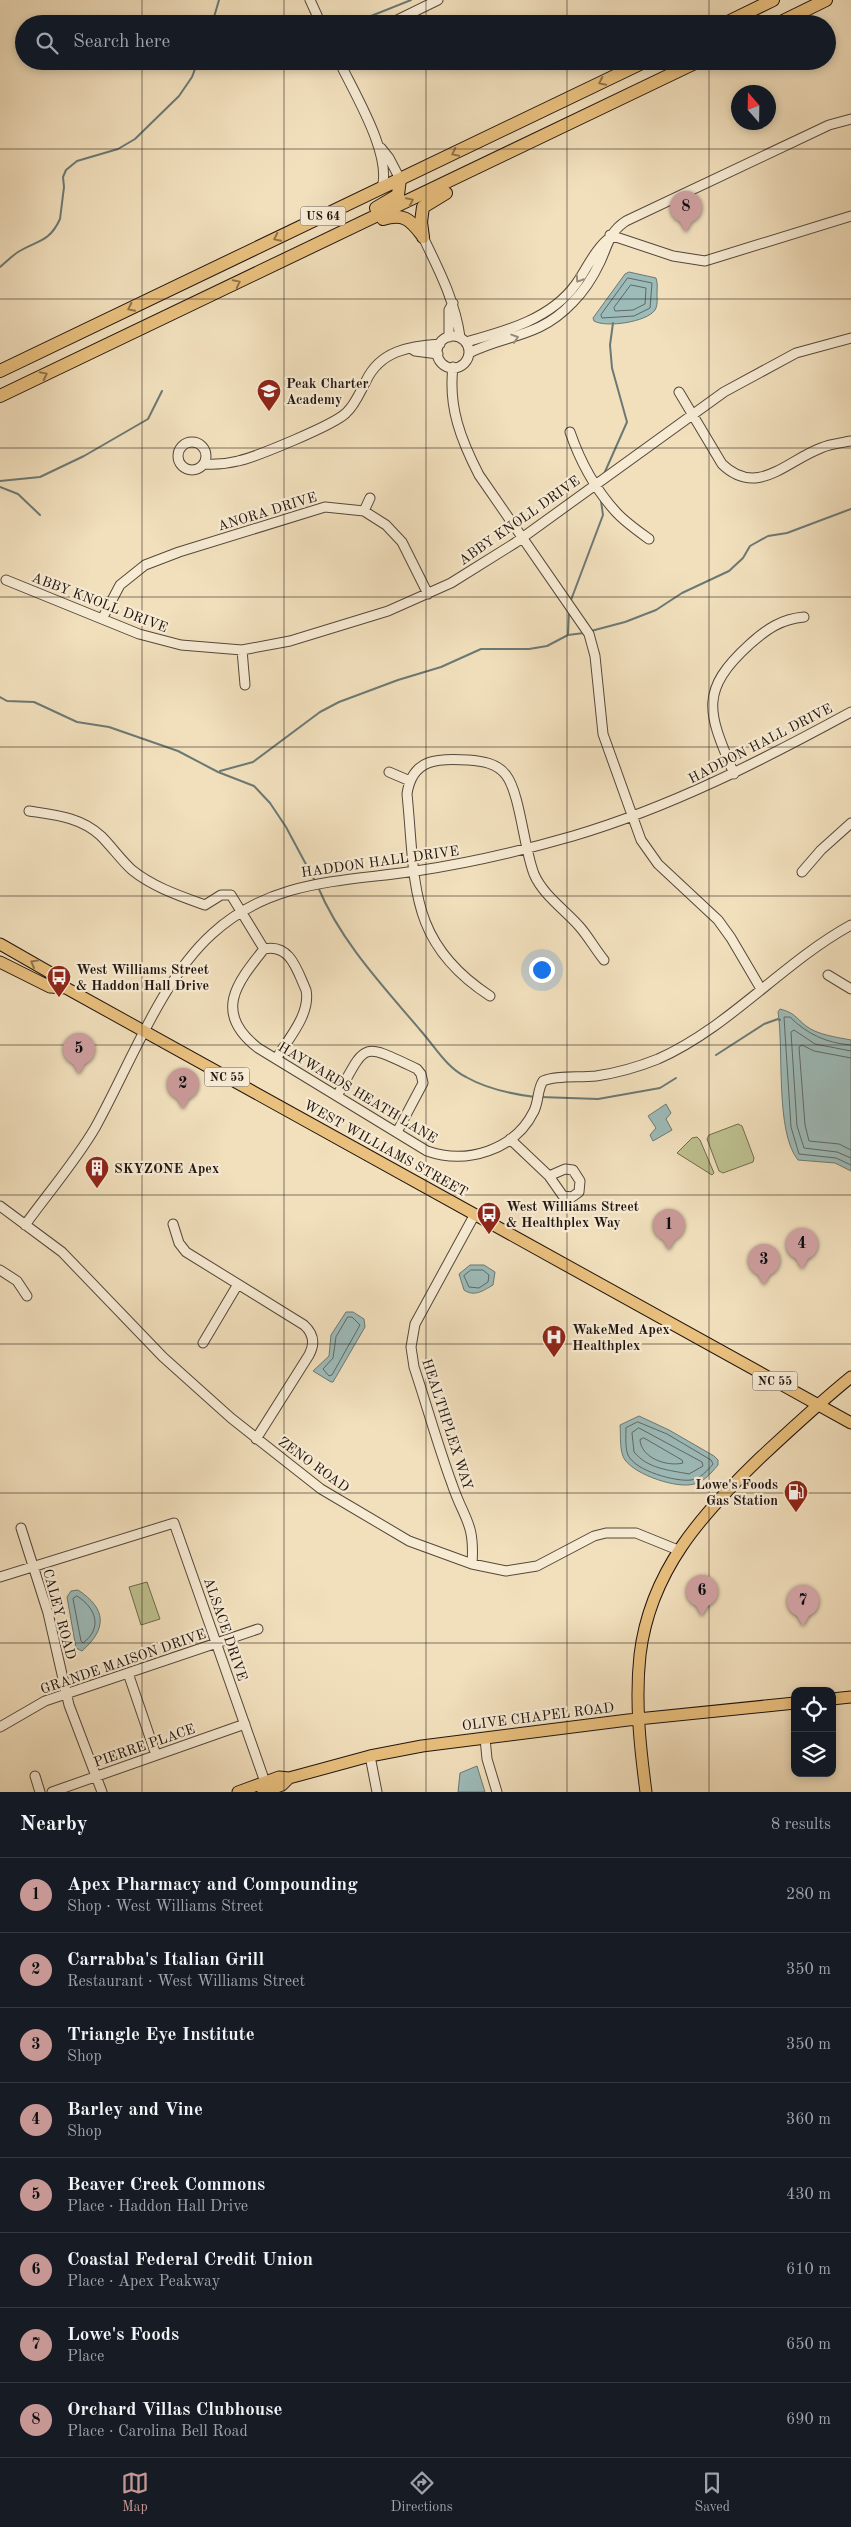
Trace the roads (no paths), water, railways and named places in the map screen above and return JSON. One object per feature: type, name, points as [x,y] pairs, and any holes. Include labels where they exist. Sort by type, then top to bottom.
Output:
[{"type":"highway","points":[[742,15],[773,0]]},
{"type":"highway","points":[[795,15],[826,0]]},
{"type":"highway","name":"US 64","points":[[0,371],[627,70]]},
{"type":"highway","name":"US 64","points":[[0,396],[680,70]]},
{"type":"highway","points":[[423,237],[421,214],[429,202],[587,122],[643,88]]},
{"type":"highway","points":[[271,266],[311,240],[392,200],[398,195],[400,179]]},
{"type":"highway","points":[[358,226],[392,216],[401,216],[409,219],[423,237]]},
{"type":"main road","name":"WEST WILLIAMS STREET","points":[[0,944],[56,976],[63,987]]},
{"type":"main road","name":"WEST WILLIAMS STREET","points":[[0,962],[50,987],[63,987],[851,1423]]},
{"type":"main road","points":[[646,1792],[638,1719],[640,1656],[644,1633],[654,1600],[678,1550],[706,1512],[818,1405],[851,1377]]},
{"type":"main road","points":[[836,1699],[851,1698]]},
{"type":"main road","name":"OLIVE CHAPEL ROAD","points":[[238,1792],[264,1787],[279,1777],[289,1778],[370,1756],[485,1738],[638,1719],[791,1703]]},
{"type":"street","points":[[310,0],[317,15]]},
{"type":"street","points":[[407,15],[438,0]]},
{"type":"street","points":[[343,70],[379,146],[384,167],[382,188]]},
{"type":"street","points":[[205,460],[234,462],[338,419],[352,406],[372,369],[380,360],[396,351],[440,344],[449,337],[463,339],[524,324],[540,316],[564,297],[575,285],[598,247],[631,219],[829,125],[851,119]]},
{"type":"street","points":[[379,146],[389,158],[400,179]]},
{"type":"street","points":[[609,238],[673,256],[705,261],[851,216]]},
{"type":"street","points":[[423,237],[457,313],[463,339],[469,354]]},
{"type":"street","points":[[440,344],[438,354],[443,364],[453,368],[465,362],[469,354],[541,327],[571,304],[592,278],[609,238]]},
{"type":"street","points":[[564,297],[571,304]]},
{"type":"street","points":[[449,337],[449,310],[452,303]]},
{"type":"street","name":"ABBY KNOLL DRIVE","points":[[6,580],[139,634],[180,645],[219,650],[242,650],[271,646],[308,636],[388,611],[428,594],[478,568],[724,392],[772,364],[796,353],[851,338]]},
{"type":"street","points":[[409,348],[415,352],[438,354]]},
{"type":"street","points":[[453,368],[451,399],[466,449],[478,475],[590,634],[595,656],[603,734],[641,840],[652,857],[718,920],[731,938],[761,989]]},
{"type":"street","points":[[679,392],[722,464],[731,473],[743,479],[755,480],[768,476],[822,447],[851,441]]},
{"type":"street","points":[[570,432],[583,465],[594,484],[617,513],[649,539]]},
{"type":"street","points":[[364,511],[370,498]]},
{"type":"street","name":"ANORA DRIVE","points":[[102,619],[120,585],[136,571],[155,560],[313,510],[335,507],[364,511],[386,524],[402,542],[428,594]]},
{"type":"street","points":[[734,774],[712,716],[712,700],[717,684],[732,660],[772,626],[787,618],[804,617]]},
{"type":"street","points":[[242,650],[245,685]]},
{"type":"street","name":"HADDON HALL DRIVE","points":[[25,1225],[93,1130],[171,985],[197,950],[220,927],[242,913],[268,897],[304,885],[414,871],[527,849],[632,817],[734,774],[851,712]]},
{"type":"street","points":[[490,996],[457,971],[436,946],[422,917],[414,871],[407,794],[410,780],[424,764],[441,759],[483,761],[497,767],[506,774],[512,787],[535,875],[543,890],[584,932],[604,960]]},
{"type":"street","points":[[389,772],[410,780]]},
{"type":"street","points":[[29,811],[80,822],[100,836],[132,870],[172,893],[205,905],[221,895],[232,895],[264,949],[279,948],[287,953],[308,996],[303,1014],[276,1059]]},
{"type":"street","points":[[802,872],[821,850],[851,823]]},
{"type":"street","name":"HAYWARDS HEATH LANE","points":[[264,949],[240,980],[234,993],[232,1008],[236,1022],[243,1035],[276,1059],[427,1151],[452,1157],[484,1153],[510,1139],[533,1112],[543,1081],[611,1073],[657,1059],[701,1035],[812,950],[851,925]]},
{"type":"street","points":[[828,976],[851,989]]},
{"type":"street","points":[[337,1096],[358,1058],[365,1052],[377,1050],[417,1069],[421,1074],[423,1083],[397,1132]]},
{"type":"street","points":[[510,1139],[549,1176]]},
{"type":"street","name":"ZENO ROAD","points":[[0,1206],[62,1252],[163,1357],[256,1439],[327,1493],[392,1532],[423,1547],[472,1564],[506,1571],[527,1569],[548,1561],[594,1536],[618,1532],[645,1535],[678,1550]]},
{"type":"street","name":"HEALTHPLEX WAY","points":[[472,1564],[474,1546],[471,1527],[452,1485],[414,1367],[411,1347],[412,1334],[419,1314],[475,1214]]},
{"type":"street","points":[[173,1224],[179,1243],[186,1252],[304,1325],[310,1331],[314,1342],[310,1356],[256,1439]]},
{"type":"street","points":[[0,1270],[17,1281],[27,1296]]},
{"type":"street","points":[[203,1343],[238,1284]]},
{"type":"street","name":"ALSACE DRIVE","points":[[33,1567],[174,1522],[217,1643],[264,1787]]},
{"type":"street","name":"CALEY ROAD","points":[[21,1528],[52,1629],[66,1694],[102,1792]]},
{"type":"street","points":[[0,1577],[33,1567]]},
{"type":"street","name":"GRANDE MAISON DRIVE","points":[[0,1727],[34,1707],[66,1694],[258,1629]]},
{"type":"street","points":[[128,1673],[156,1755]]},
{"type":"street","name":"PIERRE PLACE","points":[[52,1792],[244,1724]]},
{"type":"street","points":[[485,1738],[487,1759],[497,1792]]},
{"type":"street","points":[[370,1756],[377,1792]]},
{"type":"street","points":[[35,1776],[40,1792]]},
{"type":"water","points":[[629,272],[656,278],[657,306],[655,310],[644,318],[626,323],[607,324],[594,321],[593,318],[625,274]]},
{"type":"water","points":[[780,1009],[792,1014],[816,1032],[851,1040],[851,1171],[835,1163],[798,1160],[791,1147],[783,1111],[778,1012]]},
{"type":"water","points":[[666,1104],[671,1113],[666,1119],[672,1130],[653,1141],[650,1135],[656,1128],[648,1116]]},
{"type":"water","points":[[470,1265],[484,1265],[495,1272],[493,1285],[475,1293],[464,1290],[459,1274]]},
{"type":"water","points":[[346,1312],[353,1312],[364,1319],[365,1327],[333,1382],[331,1382],[313,1371],[329,1356],[331,1335]]},
{"type":"water","points":[[639,1416],[669,1430],[714,1456],[718,1460],[718,1465],[701,1481],[687,1485],[657,1480],[638,1471],[630,1466],[623,1457],[620,1425]]},
{"type":"water","points":[[78,1590],[94,1604],[99,1612],[100,1619],[96,1635],[82,1651],[76,1648],[67,1597],[71,1591]]},
{"type":"water","points":[[477,1766],[485,1792],[458,1792],[460,1773]]},
{"type":"waterway","points":[[215,15],[219,0]]},
{"type":"waterway","points":[[374,15],[411,0]]},
{"type":"waterway","points":[[0,267],[18,252],[47,237],[56,227],[60,219],[64,187],[63,177],[66,170],[77,161],[118,149],[135,139],[179,96],[195,70]]},
{"type":"waterway","points":[[604,474],[627,422],[612,368],[610,345],[613,323]]},
{"type":"waterway","points":[[0,481],[40,477],[84,456],[148,419],[162,391]]},
{"type":"waterway","points":[[0,487],[18,494],[40,515]]},
{"type":"waterway","points":[[571,600],[603,515],[601,501]]},
{"type":"waterway","points":[[591,631],[625,622],[656,610],[682,593],[729,571],[743,558],[750,546],[768,536],[787,533],[851,509]]},
{"type":"waterway","points":[[568,635],[569,612]]},
{"type":"waterway","points":[[220,771],[253,762],[320,712],[339,702],[398,680],[441,667],[481,649],[529,649],[547,646],[568,635],[584,633]]},
{"type":"waterway","points":[[0,697],[7,701],[34,702],[77,722],[109,727],[178,751],[218,772],[254,786],[270,803],[286,827],[316,883]]},
{"type":"waterway","points":[[318,887],[338,926],[364,963],[447,1063],[459,1073],[482,1085],[508,1093],[535,1097]]},
{"type":"waterway","points":[[716,1055],[764,1024],[780,1020]]},
{"type":"waterway","points":[[540,1097],[598,1099],[660,1088],[676,1078]]},
{"type":"place","name":"Orchard Villas Clubhouse","points":[[686,232]]},
{"type":"place","name":"Peak Charter Academy","points":[[269,412]]},
{"type":"place","name":"West Williams Street & Haddon Hall Drive","points":[[59,998]]},
{"type":"place","name":"Beaver Creek Commons","points":[[79,1074]]},
{"type":"place","name":"Carrabba's Italian Grill","points":[[183,1109]]},
{"type":"place","name":"SKYZONE Apex","points":[[97,1189]]},
{"type":"place","name":"West Williams Street & Healthplex Way","points":[[489,1235]]},
{"type":"place","name":"Apex Pharmacy and Compounding","points":[[669,1250]]},
{"type":"place","name":"Barley and Vine","points":[[802,1269]]},
{"type":"place","name":"Triangle Eye Institute","points":[[764,1285]]},
{"type":"place","name":"WakeMed Apex Healthplex","points":[[554,1358]]},
{"type":"place","name":"Lowe's Foods Gas Station","points":[[796,1513]]},
{"type":"place","name":"Coastal Federal Credit Union","points":[[702,1616]]},
{"type":"place","name":"Lowe's Foods","points":[[803,1626]]}]
